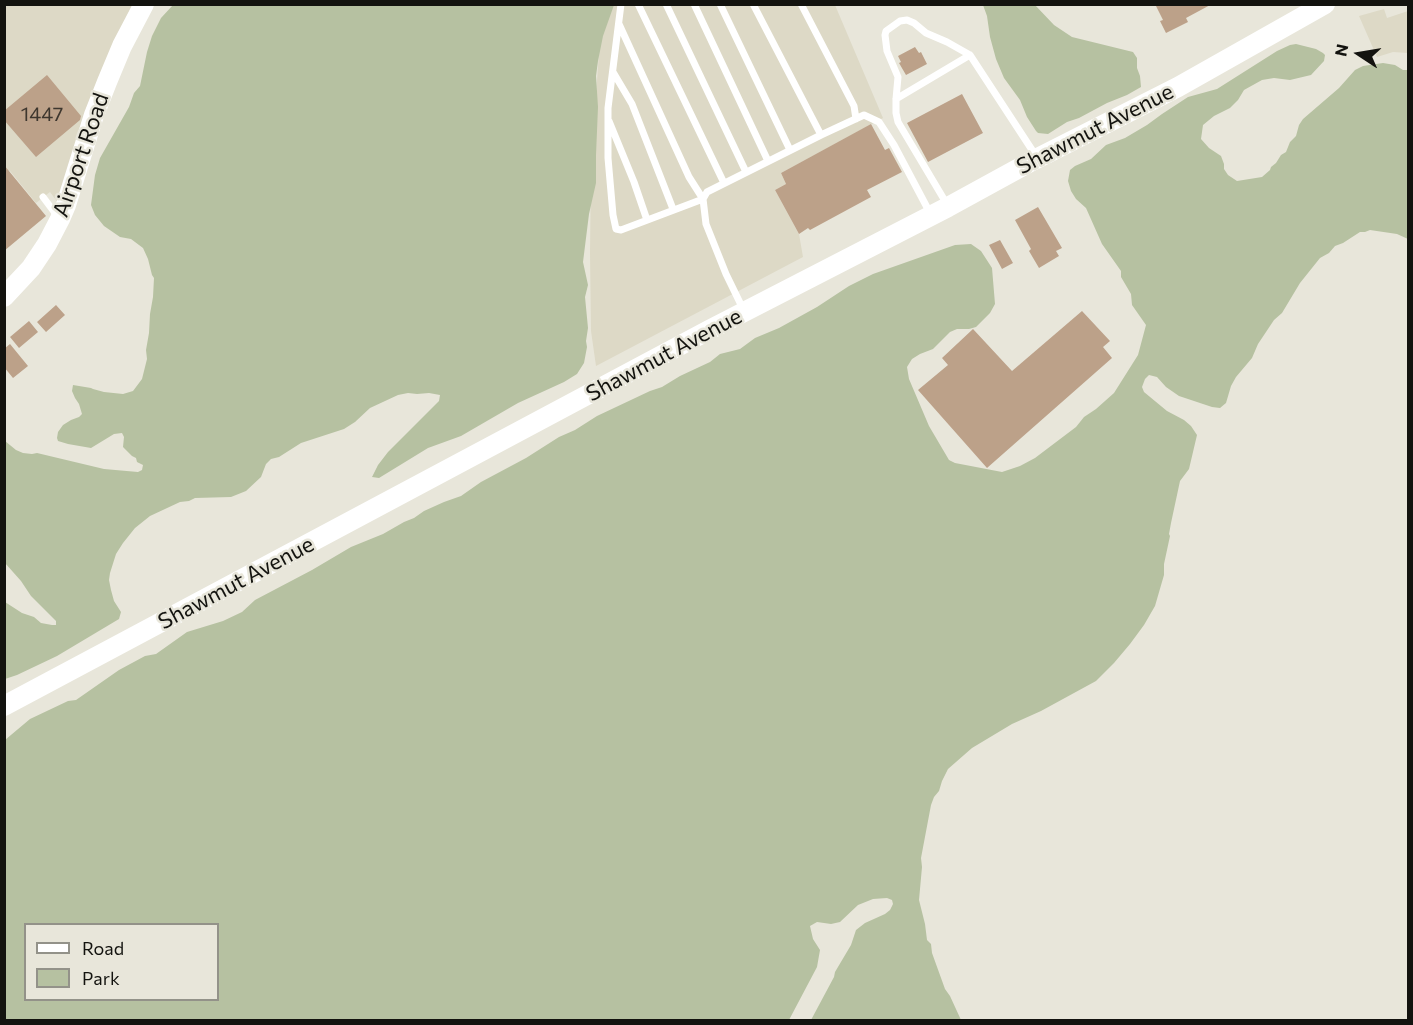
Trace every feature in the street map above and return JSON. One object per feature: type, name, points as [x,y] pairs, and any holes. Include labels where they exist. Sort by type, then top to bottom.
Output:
[{"type":"street","name":"Airport Road","points":[[4,297],[31,268],[60,219],[100,98],[122,46],[144,4]]},
{"type":"street","name":"Shawmut Avenue","points":[[4,706],[745,312],[1178,87],[1325,4]]},
{"type":"lane","points":[[621,4],[608,118],[608,158],[616,229],[621,230],[703,199],[707,192],[724,183],[864,115],[879,122],[940,211]]},
{"type":"lane","points":[[638,4],[724,183]]},
{"type":"lane","points":[[666,4],[746,172]]},
{"type":"lane","points":[[694,4],[768,161]]},
{"type":"lane","points":[[720,4],[790,150]]},
{"type":"lane","points":[[753,4],[820,135]]},
{"type":"lane","points":[[801,4],[854,106],[856,118]]},
{"type":"lane","points":[[940,211],[898,122],[896,113],[898,77],[887,51],[885,35],[886,31],[900,21],[914,22],[927,33],[970,54],[1038,158]]},
{"type":"lane","points":[[619,24],[689,177],[703,199],[706,224],[726,274],[745,312]]},
{"type":"lane","points":[[896,99],[970,54]]},
{"type":"lane","points":[[613,72],[632,105],[674,209]]},
{"type":"lane","points":[[608,118],[647,220]]},
{"type":"lane","points":[[43,197],[60,219]]},
{"type":"shaded area","points":[[5,5],[132,5],[84,114],[59,204],[50,192],[36,203],[10,171],[5,175]]},
{"type":"shaded area","points":[[607,5],[835,5],[883,118],[781,173],[786,184],[775,190],[799,234],[803,257],[596,366],[591,331],[591,168],[601,23]]},
{"type":"shaded area","points":[[1384,9],[1387,18],[1408,11],[1408,53],[1393,52],[1377,57],[1359,16]]},
{"type":"green space","points":[[173,5],[614,5],[603,36],[596,76],[598,107],[596,183],[589,214],[583,262],[588,285],[585,297],[588,328],[584,363],[577,374],[564,382],[518,403],[461,436],[428,448],[379,478],[372,477],[378,465],[439,401],[440,395],[408,393],[398,395],[370,408],[344,429],[301,443],[279,457],[271,459],[266,464],[261,477],[246,491],[231,497],[195,498],[180,502],[150,516],[135,528],[123,543],[116,554],[110,573],[109,580],[114,601],[121,612],[119,619],[57,656],[5,679],[5,602],[41,623],[56,625],[56,621],[31,596],[5,563],[5,441],[23,453],[37,453],[104,469],[138,472],[142,470],[143,465],[123,447],[122,433],[114,434],[91,448],[68,444],[58,441],[57,438],[63,425],[82,414],[72,391],[73,385],[123,394],[133,391],[142,379],[147,359],[154,278],[143,248],[131,239],[120,237],[104,226],[95,215],[91,205],[100,158],[129,107],[134,93],[140,86],[152,36],[161,18]]},
{"type":"green space","points":[[983,5],[1035,5],[1054,25],[1072,37],[1133,52],[1137,58],[1141,87],[1067,122],[1048,134],[1038,133],[1027,117],[1020,100],[1004,78],[996,59]]},
{"type":"green space","points":[[1296,44],[1316,49],[1325,55],[1324,61],[1311,75],[1290,80],[1274,78],[1262,80],[1244,90],[1230,108],[1203,125],[1201,139],[1221,156],[1224,169],[1237,181],[1262,177],[1286,152],[1303,119],[1339,88],[1355,70],[1363,66],[1383,63],[1408,70],[1408,239],[1397,234],[1370,230],[1360,232],[1335,246],[1320,258],[1300,283],[1282,313],[1274,320],[1258,344],[1252,358],[1236,377],[1226,403],[1220,408],[1179,396],[1157,377],[1149,375],[1145,379],[1142,387],[1144,392],[1167,411],[1184,420],[1197,435],[1189,469],[1180,481],[1169,534],[1164,575],[1155,606],[1130,644],[1096,681],[1012,724],[972,748],[948,769],[931,805],[921,858],[919,900],[927,940],[931,944],[945,989],[961,1020],[811,1020],[851,945],[856,930],[890,910],[892,900],[887,898],[873,899],[858,905],[840,922],[831,924],[817,922],[810,926],[813,939],[820,950],[817,967],[789,1020],[5,1020],[5,740],[30,719],[68,701],[76,700],[119,670],[145,656],[156,654],[187,632],[223,621],[242,612],[255,600],[351,547],[383,534],[424,511],[461,496],[481,482],[597,416],[662,387],[710,362],[720,354],[740,349],[755,338],[817,307],[849,286],[873,274],[955,245],[971,244],[981,251],[992,268],[995,304],[990,313],[976,327],[950,332],[933,349],[912,359],[907,367],[909,379],[929,426],[949,460],[1002,472],[1035,458],[1076,427],[1084,417],[1114,393],[1138,355],[1146,325],[1132,305],[1131,294],[1121,277],[1121,271],[1102,244],[1086,208],[1071,191],[1068,181],[1070,170],[1091,159],[1106,145],[1125,138],[1188,97],[1217,89],[1277,51]]},
{"type":"building","points":[[1155,4],[1212,4],[1186,18],[1188,22],[1166,33],[1160,21],[1163,20]]},
{"type":"building","points":[[915,47],[919,53],[921,52],[927,64],[906,75],[898,56]]},
{"type":"building","points":[[47,75],[81,116],[80,120],[36,157],[4,120],[4,111]]},
{"type":"building","points":[[962,94],[983,133],[928,162],[907,123]]},
{"type":"building","points":[[871,124],[885,150],[889,148],[902,172],[867,190],[871,197],[799,234],[775,190],[786,184],[781,173]]},
{"type":"building","points":[[4,165],[46,216],[4,251]]},
{"type":"building","points":[[1038,207],[1062,248],[1056,251],[1059,256],[1039,268],[1015,220]]},
{"type":"building","points":[[1000,240],[1013,263],[1002,269],[989,245]]},
{"type":"building","points":[[56,305],[65,315],[46,332],[37,322]]},
{"type":"building","points":[[1082,311],[1110,341],[1103,347],[1112,358],[987,468],[918,390],[948,365],[942,358],[973,329],[1012,371]]},
{"type":"building","points":[[29,321],[38,332],[19,348],[10,337]]},
{"type":"building","points":[[10,344],[28,366],[13,378],[4,367],[4,349]]}]
